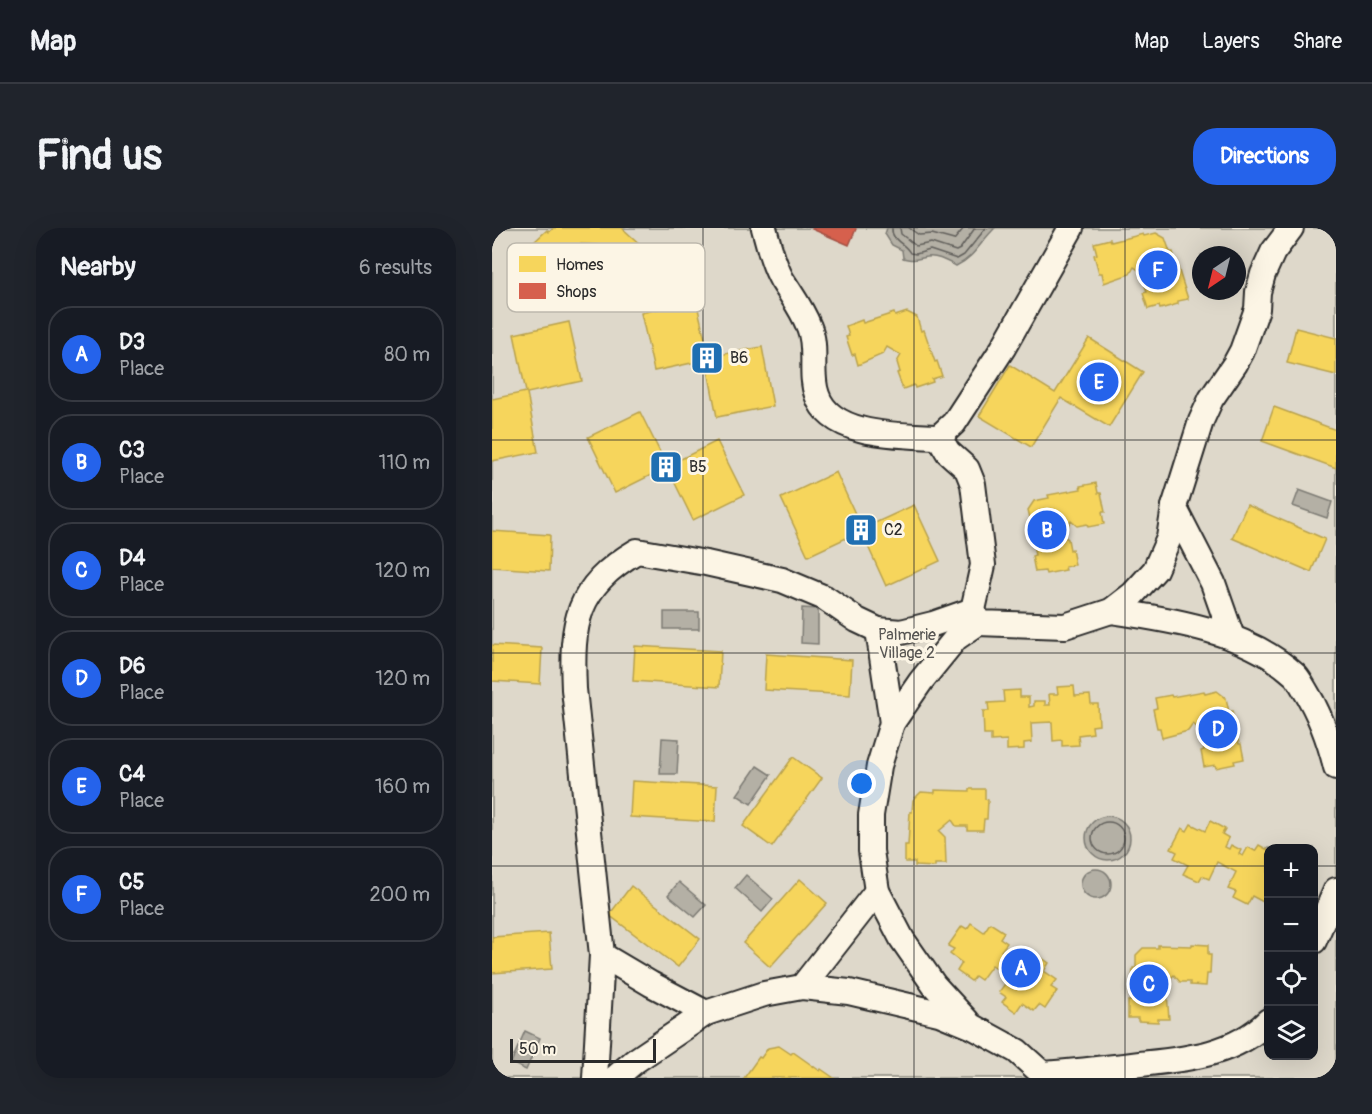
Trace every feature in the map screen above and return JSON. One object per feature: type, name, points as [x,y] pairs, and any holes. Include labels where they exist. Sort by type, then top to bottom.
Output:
[{"type":"street","points":[[764,228],[770,254],[781,278],[801,306],[811,331],[817,395],[825,411],[841,422],[866,430],[895,435],[939,437],[954,423],[1003,348],[1071,228]]},
{"type":"street","points":[[595,1078],[602,955],[572,661],[575,629],[581,607],[591,588],[616,564],[637,551],[667,555],[782,580],[825,598],[857,620],[878,630],[901,632],[976,617],[1065,626],[1111,611],[1133,594],[1155,570],[1169,538],[1174,507],[1201,421],[1211,399],[1242,351],[1257,309],[1258,292],[1263,274],[1273,252],[1291,228]]},
{"type":"street","points":[[939,437],[948,452],[967,469],[973,484],[983,565],[976,617],[921,681],[892,723],[879,766],[872,815],[871,851],[877,891],[902,939],[934,985],[973,1027]]},
{"type":"street","points":[[1174,507],[1213,583],[1232,637]]},
{"type":"street","points":[[1111,611],[1153,618],[1232,637],[1269,657],[1296,676],[1317,709],[1336,766]]},
{"type":"street","points":[[878,630],[892,723]]},
{"type":"street","points":[[1318,932],[1336,890]]},
{"type":"street","points":[[802,987],[877,891]]},
{"type":"street","points":[[602,955],[651,984],[706,1012]]},
{"type":"street","points":[[615,1078],[635,1061],[706,1012],[764,994],[802,987],[892,1000],[939,1013],[973,1027],[1017,1051],[1046,1076],[1181,1059],[1227,1048],[1256,1034],[1264,1026]]},
{"type":"street","points":[[1161,1078],[1181,1059]]},
{"type":"green space","name":"Palmerie Village 2","points":[[492,228],[1336,228],[1336,1078],[492,1078]]},
{"type":"water","points":[[887,228],[995,228],[973,254],[956,266],[935,257],[913,260],[903,258],[902,250],[892,245],[885,234]]},
{"type":"water","points":[[1299,490],[1332,502],[1327,518],[1293,506]]},
{"type":"water","points":[[802,608],[818,609],[818,644],[801,643]]},
{"type":"water","points":[[664,612],[699,612],[699,629],[664,629]]},
{"type":"water","points":[[662,738],[679,739],[677,774],[660,774]]},
{"type":"water","points":[[757,766],[771,775],[751,804],[737,795]]},
{"type":"water","points":[[1108,816],[1123,823],[1130,838],[1123,853],[1108,860],[1093,853],[1086,838],[1093,823]]},
{"type":"water","points":[[1096,869],[1107,873],[1111,884],[1107,895],[1096,899],[1085,895],[1081,884],[1085,873]]},
{"type":"water","points":[[746,875],[773,899],[762,912],[735,888]]},
{"type":"water","points":[[679,882],[706,905],[695,917],[668,895]]},
{"type":"water","points":[[525,1031],[540,1038],[526,1070],[511,1063]]},
{"type":"building: Homes","points":[[554,228],[622,228],[639,243],[534,242],[547,230],[549,232]]},
{"type":"building: Homes","points":[[1156,233],[1165,238],[1170,252],[1173,252],[1188,299],[1160,309],[1159,306],[1148,309],[1143,293],[1147,292],[1144,282],[1148,276],[1134,267],[1130,274],[1104,283],[1094,255],[1097,254],[1094,243]]},
{"type":"building: Homes","name":"B6","points":[[699,312],[709,357],[762,347],[773,406],[717,417],[706,360],[654,371],[641,313]]},
{"type":"building: Homes","points":[[907,312],[917,317],[942,376],[932,379],[933,382],[915,388],[914,385],[903,389],[897,373],[900,372],[897,362],[901,355],[887,347],[883,354],[858,365],[846,337],[849,336],[846,326],[862,320],[863,323],[894,313],[895,316]]},
{"type":"building: Homes","points":[[569,322],[582,381],[527,393],[538,452],[492,461],[492,399],[526,392],[514,334]]},
{"type":"building: Homes","points":[[1296,328],[1336,338],[1336,375],[1287,363]]},
{"type":"building: Homes","points":[[1089,338],[1143,372],[1109,427],[1061,398],[1031,447],[979,416],[1010,365],[1055,393]]},
{"type":"building: Homes","points":[[1274,407],[1336,430],[1336,468],[1262,441]]},
{"type":"building: Homes","name":"B5","points":[[640,412],[667,466],[717,441],[744,495],[693,520],[667,467],[615,493],[588,437]]},
{"type":"building: Homes","name":"C2","points":[[836,472],[862,529],[914,505],[940,561],[886,586],[861,531],[808,556],[781,498]]},
{"type":"building: Homes","points":[[1096,483],[1098,493],[1101,493],[1105,512],[1102,512],[1104,524],[1088,527],[1087,524],[1077,526],[1071,521],[1061,534],[1068,539],[1075,565],[1065,567],[1066,570],[1046,574],[1045,571],[1035,572],[1032,556],[1035,555],[1028,523],[1031,522],[1028,510],[1034,501],[1049,498],[1048,495],[1081,489],[1080,486]]},
{"type":"building: Homes","points":[[1247,505],[1325,539],[1311,572],[1232,538]]},
{"type":"building: Homes","points":[[492,531],[550,535],[549,571],[492,567]]},
{"type":"building: Homes","points":[[492,645],[542,648],[540,684],[492,681]]},
{"type":"building: Homes","points":[[635,646],[721,651],[719,687],[633,681]]},
{"type":"building: Homes","points":[[766,654],[852,660],[850,695],[764,690]]},
{"type":"building: Homes","points":[[1074,686],[1075,696],[1090,695],[1091,704],[1098,704],[1099,725],[1092,726],[1093,733],[1078,735],[1079,745],[1062,746],[1062,740],[1053,741],[1052,722],[1031,723],[1032,742],[1024,743],[1024,749],[1007,750],[1007,740],[991,741],[991,735],[984,735],[983,711],[989,711],[988,703],[1004,702],[1003,691],[1020,690],[1020,697],[1029,697],[1029,707],[1034,706],[1034,701],[1045,701],[1045,705],[1050,705],[1049,694],[1058,694],[1057,687]]},
{"type":"building: Homes","points":[[1204,691],[1205,694],[1217,691],[1226,698],[1229,712],[1232,711],[1244,759],[1234,761],[1235,764],[1216,768],[1215,765],[1204,767],[1201,751],[1204,750],[1202,740],[1206,734],[1193,724],[1188,731],[1162,738],[1160,728],[1157,728],[1153,709],[1157,708],[1155,698]]},
{"type":"building: Homes","points":[[793,757],[822,778],[772,847],[743,826]]},
{"type":"building: Homes","points":[[632,781],[717,786],[715,822],[630,817]]},
{"type":"building: Homes","points":[[969,789],[985,789],[985,799],[988,800],[987,819],[984,819],[983,830],[967,830],[967,826],[956,826],[952,820],[939,831],[945,837],[946,864],[935,864],[935,867],[915,866],[915,862],[905,862],[905,845],[908,845],[913,800],[921,792],[969,791]]},
{"type":"building: Homes","points":[[1210,821],[1225,829],[1222,834],[1229,838],[1225,847],[1229,849],[1231,845],[1241,850],[1239,854],[1243,856],[1248,847],[1255,851],[1259,845],[1264,848],[1264,902],[1252,896],[1247,905],[1233,898],[1236,892],[1228,889],[1236,872],[1217,862],[1209,879],[1202,876],[1199,881],[1183,874],[1188,865],[1174,858],[1177,852],[1171,849],[1182,828],[1187,831],[1191,824],[1205,831]]},
{"type":"building: Homes","points":[[800,879],[827,903],[770,967],[743,943]]},
{"type":"building: Homes","points":[[631,886],[700,939],[678,967],[609,915]]},
{"type":"building: Homes","points":[[971,923],[984,932],[990,923],[1004,932],[1000,938],[1007,943],[1001,951],[1006,954],[1008,950],[1017,956],[1015,960],[1019,962],[1025,954],[1032,959],[1035,953],[1049,963],[1044,971],[1057,980],[1051,987],[1057,991],[1045,1009],[1039,1005],[1034,1011],[1022,1003],[1016,1012],[1002,1002],[1006,997],[999,992],[1010,977],[992,965],[981,980],[975,976],[971,981],[957,971],[962,963],[950,954],[954,949],[948,946],[962,926],[967,929]]},
{"type":"building: Homes","points":[[549,933],[552,969],[492,973],[492,937]]},
{"type":"building: Homes","points":[[1192,944],[1208,945],[1208,955],[1211,955],[1210,974],[1207,974],[1206,986],[1180,982],[1174,975],[1162,986],[1167,993],[1169,1019],[1158,1019],[1158,1022],[1128,1018],[1128,1001],[1131,1001],[1136,955],[1143,948],[1158,948],[1158,945],[1192,946]]},
{"type":"building: Homes","points":[[779,1046],[791,1054],[793,1052],[834,1078],[744,1078],[768,1048]]},
{"type":"building: Shops","points":[[813,228],[855,228],[856,229],[849,245]]},
{"type":"place","name":"C5","points":[[1158,270]]},
{"type":"place","name":"B6","points":[[707,358]]},
{"type":"place","name":"C4","points":[[1099,382]]},
{"type":"place","name":"B5","points":[[666,467]]},
{"type":"place","name":"C2","points":[[861,530]]},
{"type":"place","name":"C3","points":[[1047,530]]},
{"type":"place","name":"D6","points":[[1218,729]]},
{"type":"place","name":"D3","points":[[1021,968]]},
{"type":"place","name":"D4","points":[[1149,984]]}]
